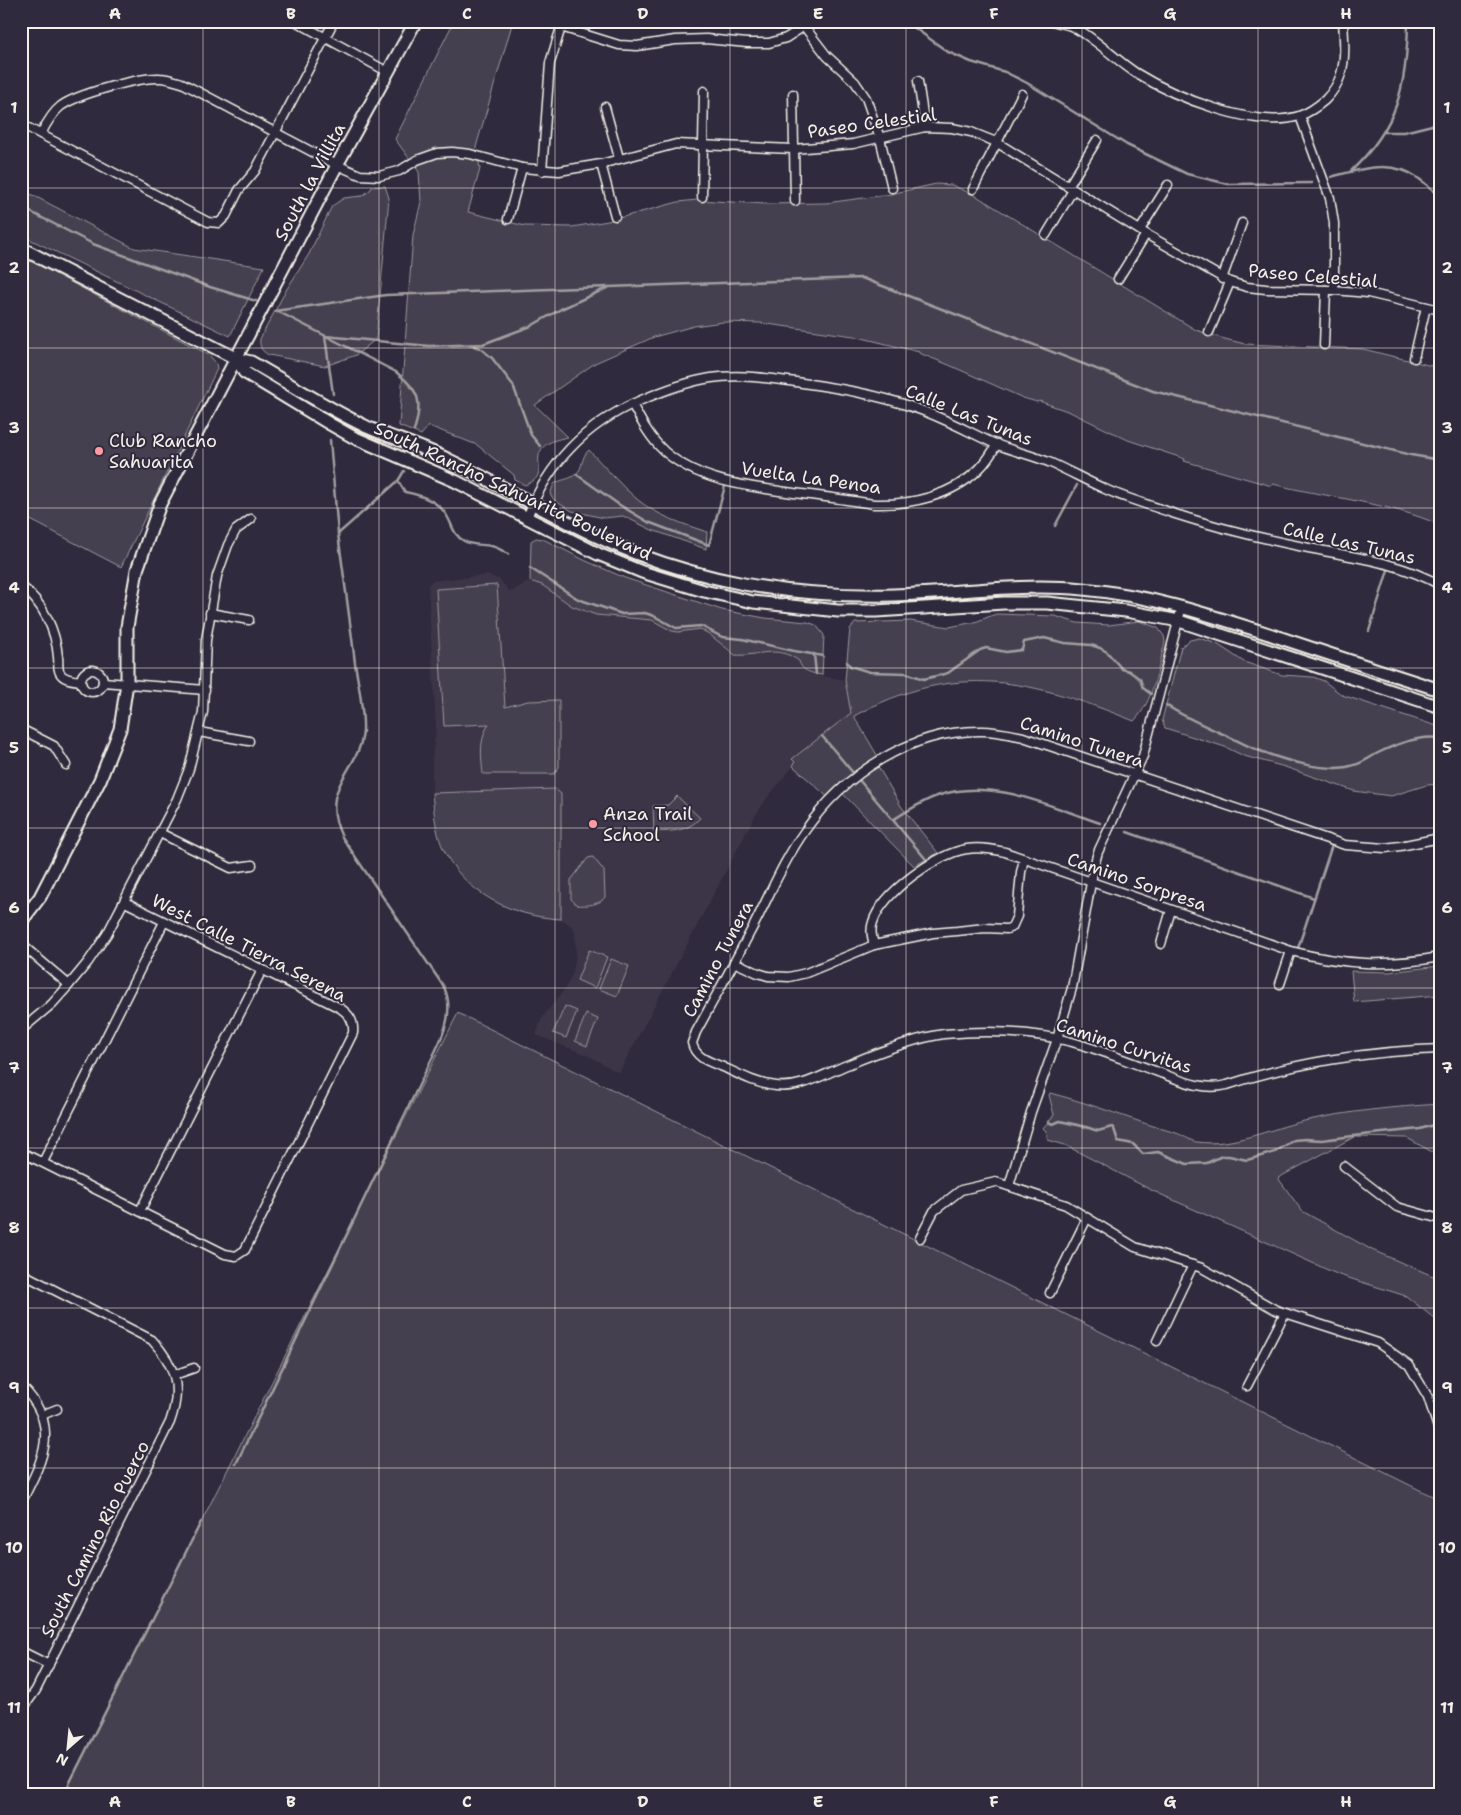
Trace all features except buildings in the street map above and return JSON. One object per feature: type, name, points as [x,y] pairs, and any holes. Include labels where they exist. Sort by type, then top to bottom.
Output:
[{"type":"street","points":[[295,21],[388,72]]},
{"type":"street","points":[[21,124],[208,222],[219,223],[226,216],[239,190],[254,171],[334,21]]},
{"type":"street","name":"South la Villita","points":[[21,922],[40,898],[100,780],[120,729],[127,683],[127,627],[137,570],[160,504],[337,166],[416,21]]},
{"type":"street","points":[[1053,21],[1070,26],[1084,34],[1136,73],[1173,93],[1215,109],[1254,118],[1281,119],[1300,116],[1320,104],[1332,93],[1341,75],[1345,53],[1342,21]]},
{"type":"street","points":[[542,171],[550,63],[562,24],[618,45],[637,46],[675,40],[769,43],[786,38],[802,24],[827,56],[854,82],[866,98],[880,138],[892,188]]},
{"type":"street","name":"Paseo Celestial","points":[[41,134],[50,118],[61,106],[81,96],[142,80],[161,78],[182,83],[337,166],[360,175],[379,176],[399,171],[417,160],[437,153],[470,154],[522,168],[542,171],[566,170],[601,164],[676,144],[794,149],[852,144],[925,128],[952,128],[971,132],[996,142],[1143,232],[1226,280],[1247,287],[1266,289],[1334,290],[1368,293],[1440,310]]},
{"type":"street","points":[[918,81],[925,128]]},
{"type":"street","points":[[702,197],[704,91]]},
{"type":"street","points":[[793,94],[795,201]]},
{"type":"street","points":[[972,189],[1022,94]]},
{"type":"street","points":[[605,106],[619,158]]},
{"type":"street","points":[[1300,116],[1330,198],[1334,223],[1334,290]]},
{"type":"street","points":[[1046,235],[1097,140]]},
{"type":"street","points":[[601,164],[615,216]]},
{"type":"street","points":[[508,219],[522,168]]},
{"type":"street","points":[[1118,279],[1168,185]]},
{"type":"street","points":[[1209,332],[1242,223]]},
{"type":"street","name":"South Rancho Sahuarita Boulevard","points":[[21,248],[237,359],[251,362],[369,428],[436,454],[588,532],[678,568],[741,583],[820,594],[859,596],[1047,587],[1128,595],[1182,606],[1440,690]]},
{"type":"street","points":[[1324,345],[1326,290]]},
{"type":"street","points":[[1414,358],[1426,307]]},
{"type":"street","name":"South Rancho Sahuarita Boulevard","points":[[237,359],[244,372],[353,437],[438,473],[598,554],[635,569],[704,591],[753,602],[838,612],[885,611],[1004,603],[1047,603],[1126,610],[1178,621],[1440,707]]},
{"type":"street","name":"Calle Las Tunas","points":[[527,518],[544,482],[560,459],[600,421],[632,404],[691,381],[730,376],[754,377],[845,389],[874,395],[916,408],[997,444],[1049,462],[1106,490],[1192,519],[1290,544],[1389,564],[1421,576],[1440,586]]},
{"type":"street","name":"Vuelta La Penoa","points":[[632,404],[643,425],[656,443],[676,460],[696,471],[751,487],[874,504],[920,500],[955,487],[979,470],[997,444]]},
{"type":"street","points":[[21,1030],[52,1004],[88,962],[107,934],[177,799],[189,769],[199,732],[205,690],[206,640],[217,576],[228,545],[236,530],[251,519]]},
{"type":"street","points":[[21,586],[31,593],[42,608],[53,635],[58,658],[58,671],[62,676],[71,680],[81,681]]},
{"type":"street","points":[[1009,1186],[1072,988],[1090,882],[1098,852],[1134,774],[1149,735],[1182,606]]},
{"type":"street","points":[[210,613],[249,620]]},
{"type":"street","points":[[92,670],[100,674],[103,682],[99,690],[91,692],[84,689],[81,681],[84,673],[92,670]]},
{"type":"street","points":[[103,682],[205,690]]},
{"type":"street","points":[[21,729],[54,746],[66,765]]},
{"type":"street","name":"Camino Tunera","points":[[693,1049],[692,1043],[696,1032],[792,852],[815,818],[834,796],[854,778],[886,756],[942,734],[981,731],[999,732],[1039,741],[1345,845],[1385,848],[1440,838]]},
{"type":"street","points":[[199,732],[249,741]]},
{"type":"street","points":[[160,833],[231,868],[252,865]]},
{"type":"street","name":"Camino Sorpresa","points":[[874,945],[871,931],[872,923],[881,907],[901,885],[948,855],[968,849],[985,848],[1005,852],[1291,951],[1329,961],[1383,964],[1440,957]]},
{"type":"street","points":[[734,962],[768,976],[789,977],[806,973],[874,945],[933,933],[985,928],[1007,929],[1012,927],[1017,916],[1024,859]]},
{"type":"street","name":"West Calle Tierra Serena","points":[[125,902],[340,1008],[348,1014],[354,1026],[353,1033],[245,1250],[236,1256],[225,1254],[140,1212]]},
{"type":"street","points":[[1161,944],[1171,910]]},
{"type":"street","points":[[43,1162],[164,922]]},
{"type":"street","points":[[21,944],[69,985]]},
{"type":"street","points":[[1280,984],[1291,951]]},
{"type":"street","points":[[21,1152],[140,1212],[262,970]]},
{"type":"street","name":"Camino Curvitas","points":[[693,1049],[696,1054],[706,1060],[758,1083],[778,1086],[796,1085],[814,1080],[890,1047],[943,1034],[1002,1032],[1040,1035],[1098,1050],[1210,1088],[1331,1060],[1391,1052],[1440,1049]]},
{"type":"street","points":[[1344,1166],[1397,1207],[1440,1219]]},
{"type":"street","points":[[920,1238],[934,1211],[961,1190],[996,1182],[1066,1206],[1135,1247],[1202,1268],[1276,1310],[1378,1343],[1409,1365],[1428,1397],[1440,1434]]},
{"type":"street","points":[[1050,1293],[1087,1218]]},
{"type":"street","points":[[1156,1341],[1193,1265]]},
{"type":"street","points":[[21,1273],[152,1340],[162,1351],[174,1374],[194,1368]]},
{"type":"street","points":[[1247,1386],[1285,1313]]},
{"type":"street","name":"South Camino Rio Puerco","points":[[21,1711],[36,1690],[49,1665],[170,1422],[176,1397],[174,1374]]},
{"type":"street","points":[[21,1386],[32,1396],[42,1415],[46,1434],[44,1453],[21,1503]]},
{"type":"street","points":[[42,1415],[56,1409]]},
{"type":"street","points":[[21,1651],[49,1665]]},
{"type":"shaded area","points":[[454,21],[513,21],[476,147],[480,169],[468,212],[525,226],[572,227],[608,221],[678,202],[697,200],[766,204],[826,203],[886,195],[936,184],[952,185],[978,197],[1196,330],[1245,344],[1363,349],[1440,368],[1440,525],[1400,511],[1273,484],[1272,486],[1184,461],[1185,459],[1128,440],[1070,412],[1039,401],[1023,398],[919,352],[854,336],[760,323],[723,322],[694,326],[654,337],[595,363],[535,405],[568,437],[552,442],[542,449],[539,457],[538,474],[532,482],[525,485],[515,480],[514,475],[477,445],[429,426],[421,435],[399,426],[413,235],[421,202],[419,172],[395,139]]},
{"type":"shaded area","points":[[385,186],[389,198],[376,339],[356,355],[325,366],[269,355],[264,352],[260,339],[285,292],[309,254],[332,206],[344,198],[362,196],[372,187]]},
{"type":"shaded area","points":[[21,189],[134,248],[264,267],[230,336],[21,235]]},
{"type":"shaded area","name":"Club Rancho Sahuarita","points":[[21,256],[209,355],[216,363],[217,369],[121,567],[21,515]]},
{"type":"shaded area","points":[[589,450],[625,488],[646,506],[671,519],[707,532],[706,549],[652,530],[623,516],[604,518],[572,511],[555,501],[550,494],[554,484],[576,474],[584,456]]},
{"type":"shaded area","points":[[536,538],[543,539],[625,578],[722,610],[765,618],[807,622],[816,625],[824,635],[822,675],[814,674],[802,668],[799,661],[783,653],[767,652],[735,655],[700,629],[672,631],[652,620],[596,615],[572,606],[542,585],[530,581],[531,541]]},
{"type":"shaded area","name":"Anza Trail School","points":[[487,575],[499,579],[510,592],[530,581],[542,585],[572,606],[584,611],[603,616],[652,620],[667,628],[686,631],[700,629],[709,634],[731,653],[739,655],[763,652],[784,654],[799,661],[799,664],[807,673],[845,680],[851,713],[796,755],[795,764],[755,816],[619,1073],[589,1056],[536,1035],[542,1018],[566,987],[573,972],[576,954],[575,933],[572,926],[561,919],[536,917],[504,907],[477,890],[466,880],[451,861],[437,832],[432,793],[432,760],[436,727],[428,586],[431,581]]},
{"type":"shaded area","points":[[497,585],[505,707],[528,701],[559,700],[559,767],[554,774],[483,774],[482,742],[489,724],[444,726],[436,589]]},
{"type":"shaded area","points":[[996,614],[1055,616],[1077,623],[1109,625],[1139,621],[1158,628],[1164,636],[1165,643],[1154,685],[1141,713],[1134,721],[1062,695],[994,682],[961,682],[926,687],[891,698],[854,716],[880,760],[876,763],[901,806],[938,853],[914,866],[840,791],[831,800],[793,766],[795,762],[792,759],[851,713],[845,680],[850,629],[855,623],[910,621],[949,627],[975,622]]},
{"type":"shaded area","points":[[1199,638],[1217,644],[1244,662],[1282,675],[1313,677],[1324,681],[1342,695],[1440,727],[1440,784],[1427,785],[1391,796],[1354,791],[1285,767],[1244,756],[1225,747],[1165,728],[1162,720],[1181,647],[1190,640]]},
{"type":"shaded area","points":[[555,789],[561,794],[561,919],[525,913],[508,907],[491,899],[462,877],[451,863],[442,846],[435,820],[432,793]]},
{"type":"shaded area","points":[[677,796],[700,818],[695,823],[684,828],[673,831],[654,832],[653,806],[668,805]]},
{"type":"shaded area","points":[[593,857],[604,871],[605,897],[596,903],[577,905],[571,899],[571,880],[588,858]]},
{"type":"shaded area","points":[[589,950],[607,957],[595,988],[577,980]]},
{"type":"shaded area","points":[[611,959],[629,966],[617,996],[599,989]]},
{"type":"shaded area","points":[[1440,966],[1440,995],[1354,1002],[1351,971],[1389,972]]},
{"type":"shaded area","points":[[565,1006],[577,1011],[566,1038],[553,1033]]},
{"type":"shaded area","points":[[458,1013],[1440,1500],[1440,1794],[64,1794]]},
{"type":"shaded area","points":[[586,1014],[598,1019],[587,1046],[575,1041]]},
{"type":"shaded area","points":[[1050,1093],[1176,1133],[1194,1141],[1210,1143],[1237,1140],[1291,1124],[1338,1115],[1440,1104],[1440,1145],[1434,1153],[1407,1138],[1354,1137],[1278,1178],[1302,1211],[1372,1250],[1440,1279],[1440,1323],[1406,1296],[1339,1275],[1151,1190],[1065,1145],[1048,1140],[1046,1131],[1043,1128],[1054,1115]]},
{"type":"waterway","points":[[905,21],[948,52],[971,62],[1005,72],[1027,83],[1127,145],[1187,174],[1228,184],[1312,183]]},
{"type":"waterway","points":[[1350,172],[1379,139],[1397,104],[1405,66],[1408,21]]},
{"type":"waterway","points":[[1384,132],[1404,132],[1440,123]]},
{"type":"waterway","points":[[1331,177],[1353,171],[1386,167],[1408,172],[1440,196]]},
{"type":"waterway","points":[[21,207],[93,244],[210,287],[256,301]]},
{"type":"waterway","points":[[275,311],[386,295],[862,278],[1153,391],[1411,455],[1440,460]]},
{"type":"waterway","points":[[333,394],[325,336],[429,346],[483,344],[531,326],[561,309],[609,287]]},
{"type":"waterway","points":[[277,311],[396,372],[404,379],[415,391],[419,405],[414,431]]},
{"type":"waterway","points":[[474,346],[480,348],[492,358],[513,385],[531,435],[540,446]]},
{"type":"waterway","points":[[330,440],[338,534]]},
{"type":"waterway","points":[[236,1464],[439,1044],[447,1020],[448,1004],[444,987],[342,837],[336,819],[334,804],[342,780],[355,758],[363,731],[362,705],[338,534],[398,481],[404,471]]},
{"type":"waterway","points":[[576,474],[618,504],[648,522],[709,545],[725,486]]},
{"type":"waterway","points":[[398,481],[405,492],[423,497],[444,511],[460,539],[471,544],[500,549],[508,554]]},
{"type":"waterway","points":[[1055,526],[1077,485]]},
{"type":"waterway","points":[[530,568],[578,599],[622,614],[645,613],[676,628],[701,626],[722,637],[742,639],[823,656]]},
{"type":"waterway","points":[[1369,631],[1388,570]]},
{"type":"waterway","points":[[847,662],[850,666],[870,672],[906,673],[924,679],[948,673],[980,650],[986,648],[1006,652],[1022,650],[1024,642],[1044,638],[1100,648],[1107,652],[1122,669],[1129,671],[1140,679],[1143,688],[1151,694]]},
{"type":"waterway","points":[[814,654],[816,674]]},
{"type":"waterway","points":[[1166,705],[1194,721],[1254,748],[1292,762],[1319,767],[1332,768],[1354,765],[1408,741],[1432,737],[1440,738]]},
{"type":"waterway","points":[[822,736],[930,864]]},
{"type":"waterway","points":[[894,819],[920,803],[937,796],[958,791],[979,790],[1020,796],[1100,823]]},
{"type":"waterway","points":[[1127,832],[1314,898]]},
{"type":"waterway","points":[[1297,951],[1333,842]]},
{"type":"waterway","points":[[1048,1122],[1053,1124],[1060,1121],[1098,1131],[1112,1127],[1118,1141],[1133,1144],[1143,1154],[1158,1152],[1187,1164],[1207,1163],[1222,1156],[1247,1160],[1275,1152],[1294,1140],[1322,1140],[1420,1129],[1440,1123]]},
{"type":"waterway","points":[[64,1794],[201,1522]]},
{"type":"place","name":"Club Rancho Sahuarita","points":[[99,451]]},
{"type":"place","name":"Anza Trail School","points":[[593,824]]}]
